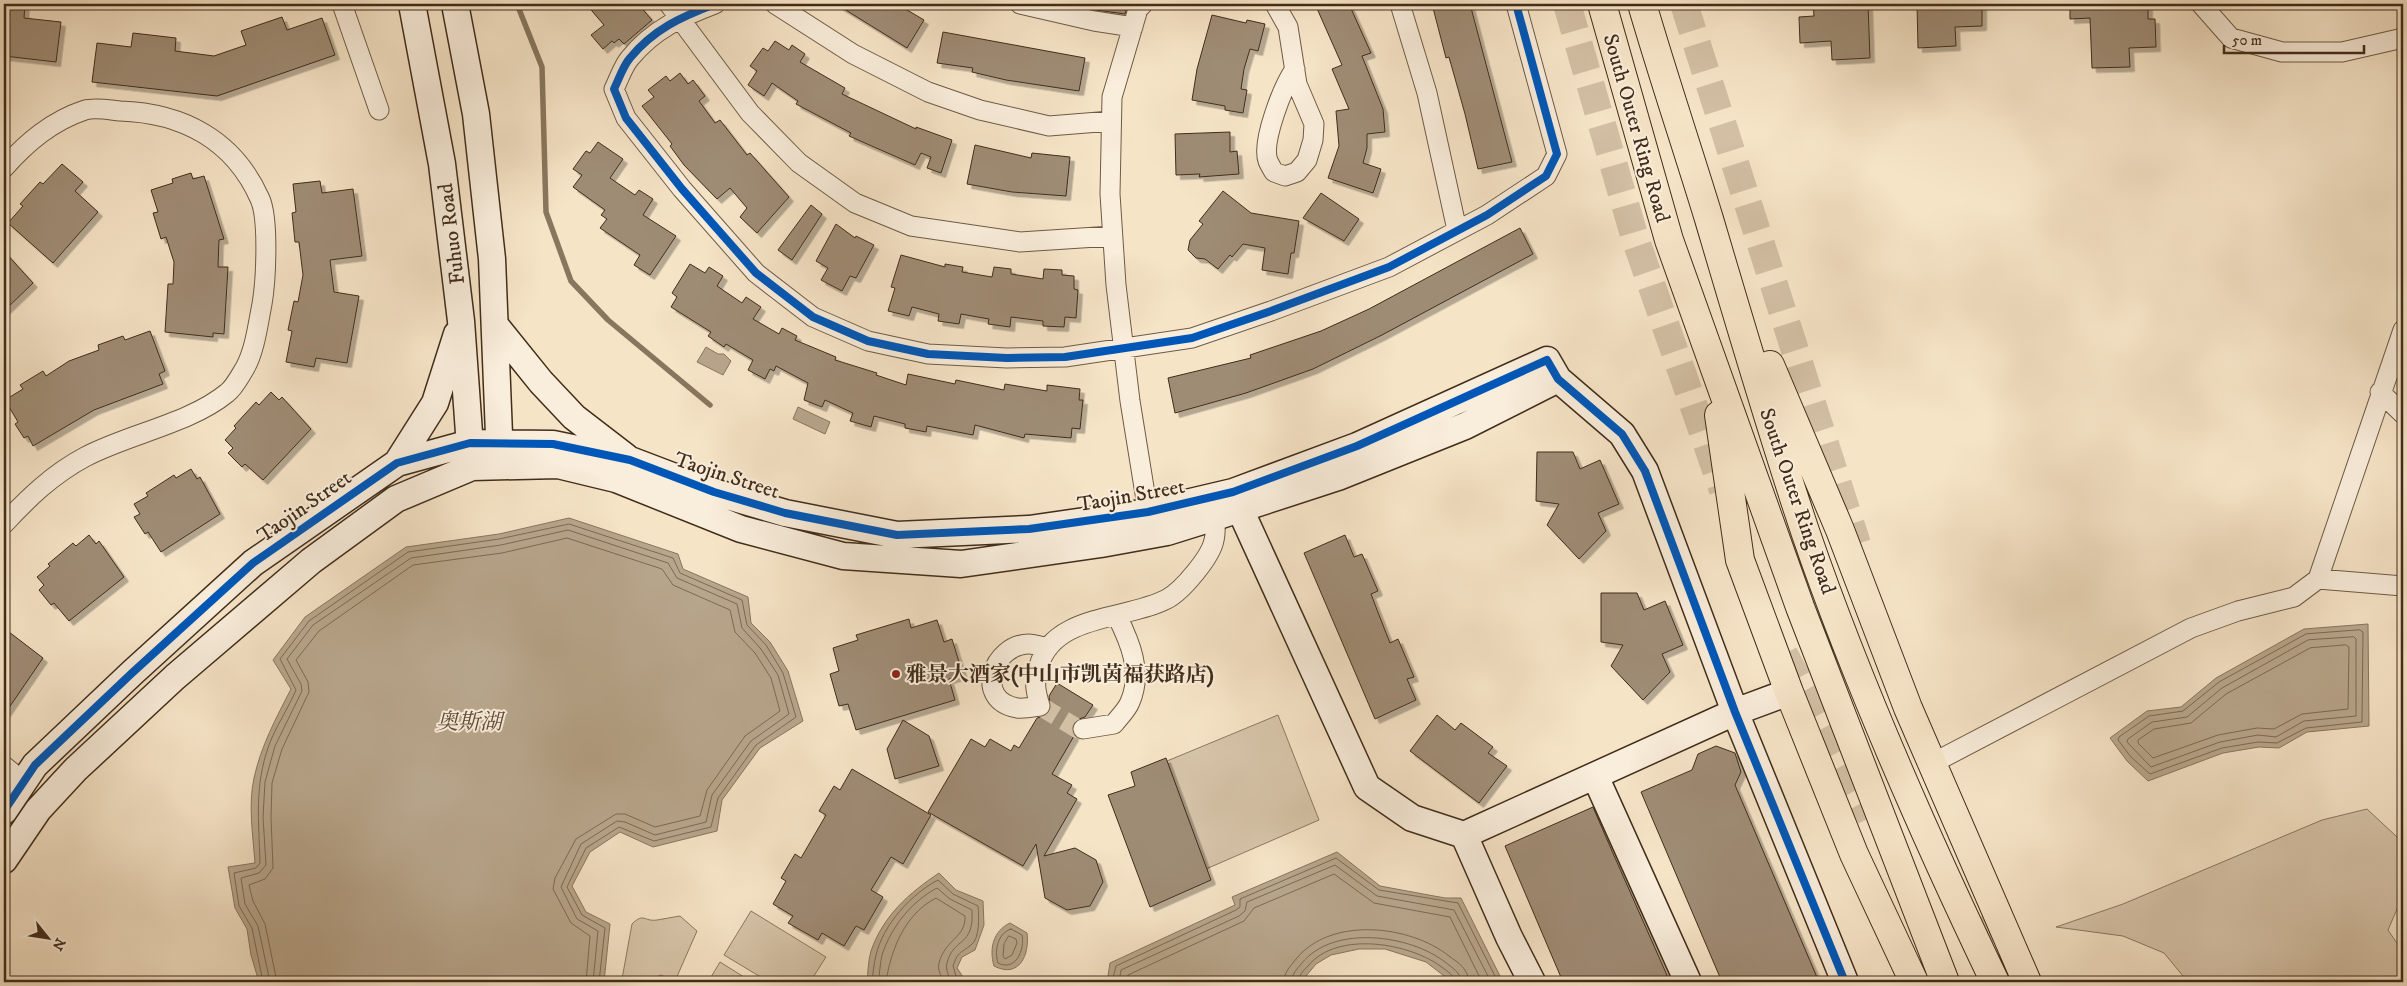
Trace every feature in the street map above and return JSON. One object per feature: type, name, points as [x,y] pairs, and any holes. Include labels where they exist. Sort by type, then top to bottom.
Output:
[{"type":"highway","name":"South Outer Ring Road","points":[[1602,4],[1668,240],[1800,607],[1946,982]]},
{"type":"highway","name":"South Outer Ring Road","points":[[1642,4],[1709,220],[1727,286],[1807,535],[1861,677],[1944,871],[1995,982]]},
{"type":"highway","points":[[1727,286],[1766,357],[1840,530],[1931,764],[2027,982]]},
{"type":"highway","points":[[1709,354],[1740,560],[1789,692],[1854,854],[1914,982]]},
{"type":"street","points":[[342,4],[379,110]]},
{"type":"street","name":"Fuhuo Road","points":[[412,4],[442,164],[461,322],[471,455]]},
{"type":"street","name":"Fuhuo Road","points":[[455,4],[476,114],[492,259],[500,454]]},
{"type":"street","points":[[715,4],[674,11],[654,35],[629,59],[614,89],[626,118],[682,189],[756,273],[813,317],[868,341],[928,354],[1008,358],[1065,357],[1192,338],[1389,267],[1486,215],[1546,176],[1557,154],[1516,4]]},
{"type":"street","points":[[775,4],[853,54],[928,92],[980,110],[1049,126],[1111,121]]},
{"type":"street","points":[[1020,4],[1094,21],[1133,27]]},
{"type":"street","points":[[1142,4],[1138,8],[1112,97],[1110,194],[1116,285],[1130,402],[1148,512]]},
{"type":"street","points":[[1275,4],[1288,27],[1295,69],[1297,84],[1314,124],[1313,140],[1306,160],[1297,172],[1285,176],[1274,172],[1268,160],[1269,139],[1275,112],[1287,80],[1295,69]]},
{"type":"street","points":[[1400,4],[1427,93],[1457,230]]},
{"type":"street","points":[[2200,4],[2231,38],[2282,52],[2342,52],[2403,38]]},
{"type":"street","points":[[674,11],[750,113],[799,163],[855,204],[911,226],[1020,242],[1112,236]]},
{"type":"street","points":[[4,168],[51,124],[88,110],[131,111],[175,119],[215,139],[242,166],[262,201],[265,236],[265,288],[257,329],[246,366],[228,393],[195,414],[149,429],[84,457],[37,489],[4,524]]},
{"type":"street","points":[[397,463],[435,403],[461,322]]},
{"type":"street","points":[[495,325],[541,382],[574,417],[630,460]]},
{"type":"street","points":[[1931,764],[2191,628],[2238,611],[2294,596],[2318,579],[2380,392],[2403,330]]},
{"type":"street","points":[[4,860],[38,810],[76,769],[175,677],[311,561],[396,499],[471,455],[500,454],[616,479],[741,529],[843,556],[962,564],[1101,544],[1167,532],[1229,506],[1338,477],[1465,426],[1553,369],[1622,434],[1645,471],[1735,712],[1845,982]]},
{"type":"street","points":[[2380,392],[2403,414]]},
{"type":"street","name":"Taojin Street","points":[[500,454],[553,444],[630,460],[714,492],[776,510],[897,535],[1029,529],[1148,512],[1229,506]]},
{"type":"street","name":"Taojin Street","points":[[11,800],[35,765],[132,672],[253,563],[397,463],[471,455]]},
{"type":"street","points":[[1048,648],[1058,636],[1090,621],[1117,616],[1169,598],[1197,571],[1214,541],[1229,506]]},
{"type":"street","points":[[1229,506],[1367,787],[1412,818],[1464,835],[1735,712],[1789,692]]},
{"type":"street","points":[[2318,579],[2403,586]]},
{"type":"street","points":[[1083,729],[1114,724],[1130,702],[1136,672],[1131,645],[1117,616]]},
{"type":"street","points":[[4,766],[11,800],[38,810]]},
{"type":"street","points":[[1595,776],[1688,982]]},
{"type":"street","points":[[1464,835],[1509,937],[1532,982]]},
{"type":"shaded area","points":[[1278,715],[1319,820],[1206,869],[1167,761]]},
{"type":"shaded area","points":[[2367,809],[2397,837],[2403,835],[2403,895],[2388,930],[2403,952],[2403,982],[2188,982],[2164,953],[2123,936],[2056,927],[2123,904],[2322,820]]},
{"type":"shaded area","points":[[751,911],[826,957],[810,982],[769,982],[724,955]]},
{"type":"shaded area","points":[[680,916],[697,931],[675,981],[661,975],[637,982],[622,979],[632,924],[642,918],[660,920]]},
{"type":"shaded area","points":[[720,962],[752,982],[708,982]]},
{"type":"water","points":[[706,347],[718,354],[724,354],[731,361],[723,375],[697,362]]},
{"type":"water","points":[[798,407],[830,422],[825,434],[793,419]]},
{"type":"water","name":"奥斯湖","points":[[569,518],[678,554],[683,569],[748,597],[751,623],[770,642],[788,671],[803,721],[760,748],[722,800],[717,831],[653,847],[620,832],[590,852],[572,886],[586,912],[610,924],[604,982],[259,982],[251,955],[247,929],[235,908],[228,867],[255,863],[251,810],[254,778],[265,743],[291,689],[273,660],[305,617],[406,547],[499,534]]},
{"type":"water","points":[[2368,624],[2369,726],[2307,732],[2279,748],[2259,747],[2223,753],[2148,781],[2127,761],[2110,738],[2147,711],[2181,707],[2216,678],[2304,629]]},
{"type":"water","points":[[1337,852],[1380,886],[1445,898],[1461,898],[1503,982],[1452,982],[1426,962],[1385,949],[1359,949],[1331,955],[1316,964],[1301,982],[1107,982],[1110,963],[1235,905],[1232,897]]},
{"type":"water","points":[[939,873],[956,890],[983,901],[984,925],[975,950],[962,957],[957,968],[963,977],[959,982],[867,982],[871,951],[882,927],[907,897]]},
{"type":"water","points":[[1010,923],[1027,933],[1027,949],[1021,963],[1010,969],[1003,969],[994,966],[992,947],[996,936],[1004,926]]},
{"type":"building","points":[[4,4],[25,4],[24,18],[61,22],[56,62],[4,56]]},
{"type":"building","points":[[586,4],[638,4],[652,20],[624,44],[619,39],[614,43],[612,41],[603,49],[591,35],[604,25]]},
{"type":"building","points":[[836,4],[897,4],[924,20],[907,48]]},
{"type":"building","points":[[1077,4],[1128,4],[1125,14],[1096,10],[1077,6]]},
{"type":"building","points":[[1315,4],[1349,4],[1371,53],[1362,56],[1383,109],[1385,132],[1367,134],[1367,148],[1363,163],[1381,169],[1373,193],[1328,178],[1339,146],[1336,111],[1349,109],[1332,69],[1342,65]]},
{"type":"building","points":[[1432,4],[1470,4],[1512,162],[1478,169],[1465,114],[1449,57],[1446,58]]},
{"type":"building","points":[[1813,4],[1868,4],[1870,58],[1832,60],[1831,41],[1800,43],[1799,17],[1814,16]]},
{"type":"building","points":[[1917,4],[1982,4],[1982,26],[1955,27],[1956,46],[1918,48]]},
{"type":"building","points":[[2070,4],[2148,4],[2148,19],[2155,19],[2156,47],[2129,48],[2130,67],[2092,68],[2090,18],[2070,19]]},
{"type":"building","points":[[1212,15],[1246,23],[1247,20],[1265,24],[1258,51],[1250,49],[1244,69],[1241,89],[1247,90],[1243,113],[1225,110],[1225,106],[1192,100],[1197,69]]},
{"type":"building","points":[[282,17],[287,30],[322,18],[335,55],[217,96],[92,82],[97,43],[131,47],[133,33],[176,38],[175,51],[214,56],[246,45],[241,31]]},
{"type":"building","points":[[943,32],[1085,58],[1079,91],[1006,80],[972,72],[973,68],[937,63]]},
{"type":"building","points":[[775,41],[789,50],[792,45],[805,54],[800,62],[845,88],[842,94],[916,129],[916,127],[952,140],[941,173],[927,168],[931,157],[921,153],[915,165],[849,136],[851,133],[796,104],[798,101],[772,83],[764,96],[748,85],[757,71],[750,66],[763,48],[768,51]]},
{"type":"building","points":[[680,73],[688,84],[693,80],[705,96],[699,101],[715,123],[720,120],[747,155],[750,153],[789,197],[757,233],[740,217],[747,208],[730,188],[717,199],[684,165],[670,146],[672,144],[642,106],[654,97],[648,90],[666,76],[670,81]]},
{"type":"building","points":[[1230,132],[1230,152],[1237,151],[1239,174],[1199,177],[1200,174],[1176,175],[1175,134]]},
{"type":"building","points":[[598,142],[623,159],[610,178],[635,195],[639,190],[653,199],[643,215],[676,236],[650,275],[634,265],[640,255],[600,228],[607,219],[601,215],[605,210],[573,187],[582,175],[573,169],[586,151],[590,153]]},
{"type":"building","points":[[975,145],[1031,158],[1032,153],[1070,157],[1066,196],[1012,192],[967,184]]},
{"type":"building","points":[[62,164],[83,182],[75,191],[98,212],[53,263],[8,223],[23,206],[20,204],[40,182],[43,184]]},
{"type":"building","points":[[191,173],[193,179],[204,176],[224,239],[219,240],[218,267],[228,267],[224,334],[213,333],[213,337],[165,332],[168,284],[173,284],[174,262],[166,237],[161,239],[153,213],[158,212],[151,190],[173,183],[172,179]]},
{"type":"building","points":[[320,181],[322,193],[353,189],[362,256],[330,260],[334,292],[359,296],[347,363],[316,358],[314,367],[286,362],[292,331],[288,330],[294,301],[298,302],[303,275],[299,242],[295,242],[292,213],[296,212],[293,184]]},
{"type":"building","points":[[1223,191],[1251,213],[1299,221],[1294,253],[1291,253],[1288,274],[1262,270],[1265,248],[1243,244],[1218,269],[1205,259],[1196,258],[1188,250],[1190,240],[1203,224],[1199,221]]},
{"type":"building","points":[[1321,193],[1359,219],[1344,241],[1303,218]]},
{"type":"building","points":[[811,205],[822,214],[792,260],[778,250]]},
{"type":"building","points":[[836,224],[855,238],[856,236],[874,245],[856,278],[850,276],[842,291],[821,280],[828,268],[816,261]]},
{"type":"building","points":[[1520,228],[1533,254],[1382,335],[1313,369],[1246,393],[1175,413],[1168,378],[1251,358],[1250,355],[1321,331],[1369,309]]},
{"type":"building","points":[[4,251],[33,283],[4,311]]},
{"type":"building","points":[[901,255],[945,267],[945,264],[963,267],[962,272],[992,277],[994,267],[1011,269],[1011,274],[1043,279],[1044,269],[1062,270],[1062,275],[1074,276],[1074,289],[1078,290],[1076,318],[1065,317],[1064,327],[1043,326],[1043,321],[1011,317],[1010,327],[988,324],[989,319],[961,314],[959,324],[938,321],[939,314],[912,307],[909,316],[888,311],[895,288],[891,287]]},
{"type":"building","points":[[690,264],[705,273],[709,267],[723,276],[717,286],[742,303],[746,297],[761,307],[753,319],[779,334],[782,328],[797,336],[795,340],[836,357],[835,360],[877,373],[876,375],[906,385],[908,374],[955,384],[956,380],[1004,390],[1005,384],[1047,391],[1047,385],[1080,389],[1079,400],[1083,400],[1080,429],[1072,428],[1071,438],[1025,434],[1024,438],[975,425],[973,435],[927,426],[926,432],[905,428],[905,424],[874,416],[871,427],[850,421],[853,413],[825,400],[822,407],[804,400],[808,383],[776,366],[774,371],[770,369],[765,379],[748,370],[753,360],[726,344],[724,347],[708,336],[711,332],[671,307],[677,297],[672,293]]},
{"type":"building","points":[[150,331],[165,371],[159,374],[163,384],[94,410],[33,446],[28,436],[24,438],[15,424],[18,422],[5,400],[23,389],[20,385],[43,371],[46,376],[69,361],[99,350],[98,345],[123,336],[125,340]]},
{"type":"building","points":[[271,392],[279,400],[282,397],[311,429],[263,480],[245,464],[242,467],[228,453],[233,448],[225,440],[236,428],[234,426],[256,402],[259,405]]},
{"type":"building","points":[[1537,452],[1573,452],[1580,469],[1600,460],[1619,504],[1598,513],[1606,531],[1579,559],[1547,525],[1559,504],[1536,501]]},
{"type":"building","points":[[191,469],[197,479],[200,477],[220,514],[161,552],[148,532],[145,534],[134,517],[140,514],[134,504],[148,496],[146,493],[174,475],[176,478]]},
{"type":"building","points":[[89,535],[96,544],[99,541],[124,577],[69,621],[54,603],[51,605],[39,590],[44,585],[37,577],[50,566],[48,564],[73,543],[76,546]]},
{"type":"building","points":[[1345,535],[1354,557],[1362,554],[1378,591],[1371,594],[1390,643],[1398,639],[1414,677],[1407,679],[1416,700],[1375,719],[1304,553]]},
{"type":"building","points":[[1601,593],[1637,593],[1644,610],[1665,601],[1683,645],[1662,654],[1670,672],[1643,700],[1611,666],[1623,645],[1601,642]]},
{"type":"building","name":"雅景大酒家(中山市凯茵福获路店)","points":[[909,619],[911,628],[937,620],[944,642],[952,639],[963,675],[949,679],[955,700],[856,730],[848,704],[839,706],[830,674],[839,671],[833,648],[858,640],[856,635]]},
{"type":"building","points":[[9,632],[43,658],[4,715],[4,640]]},
{"type":"building","points":[[1057,683],[1093,705],[1085,717],[1076,720],[1073,725],[1074,736],[1052,774],[1072,785],[1067,793],[1077,799],[1044,856],[1075,848],[1096,860],[1103,882],[1090,906],[1067,910],[1045,898],[1036,844],[1023,866],[928,812],[971,739],[985,747],[990,739],[1011,751],[1014,745],[1019,748],[1037,718],[1047,715],[1051,710],[1049,696]]},
{"type":"building","points":[[1437,715],[1455,730],[1461,723],[1493,747],[1488,753],[1507,766],[1479,803],[1410,751]]},
{"type":"building","points":[[903,720],[929,736],[939,766],[895,779],[887,749]]},
{"type":"building","points":[[1716,746],[1735,753],[1741,772],[1735,785],[1819,982],[1722,982],[1641,792],[1692,770],[1698,754]]},
{"type":"building","points":[[1166,758],[1211,880],[1150,907],[1108,795],[1135,786],[1131,772]]},
{"type":"building","points":[[852,769],[931,815],[903,864],[891,857],[871,890],[883,897],[864,930],[856,926],[844,946],[822,933],[818,940],[788,923],[793,916],[773,904],[786,881],[781,878],[795,854],[801,858],[826,815],[819,811],[834,786],[840,790]]},
{"type":"building","points":[[1593,807],[1670,982],[1563,982],[1505,846]]},
{"type":"waterway","points":[[517,4],[542,67],[546,212],[571,281],[608,320],[710,405]]},
{"type":"tunnel","points":[[1567,4],[1634,235],[1723,490]]},
{"type":"tunnel","points":[[1684,4],[1857,544]]},
{"type":"tunnel","points":[[1784,654],[1871,817]]},
{"type":"tunnel","points":[[1040,706],[1078,729],[1083,729]]},
{"type":"tunnel","points":[[1986,915],[2009,982]]},
{"type":"cycle path","points":[[715,4],[679,19],[649,39],[628,61],[614,89],[626,118],[682,189],[756,273],[813,317],[868,341],[928,354],[1007,358],[1065,357],[1192,338],[1389,267],[1487,215],[1546,176],[1557,154],[1516,4]]},
{"type":"cycle path","points":[[4,811],[35,765],[132,673],[253,563],[397,463],[470,443],[553,444],[630,460],[714,492],[785,513],[897,535],[1029,529],[1148,512],[1233,492],[1357,446],[1547,360],[1558,379],[1622,434],[1645,471],[1735,712],[1845,982]]},
{"type":"place","name":"雅景大酒家(中山市凯茵福获路店)","points":[[896,674]]}]
